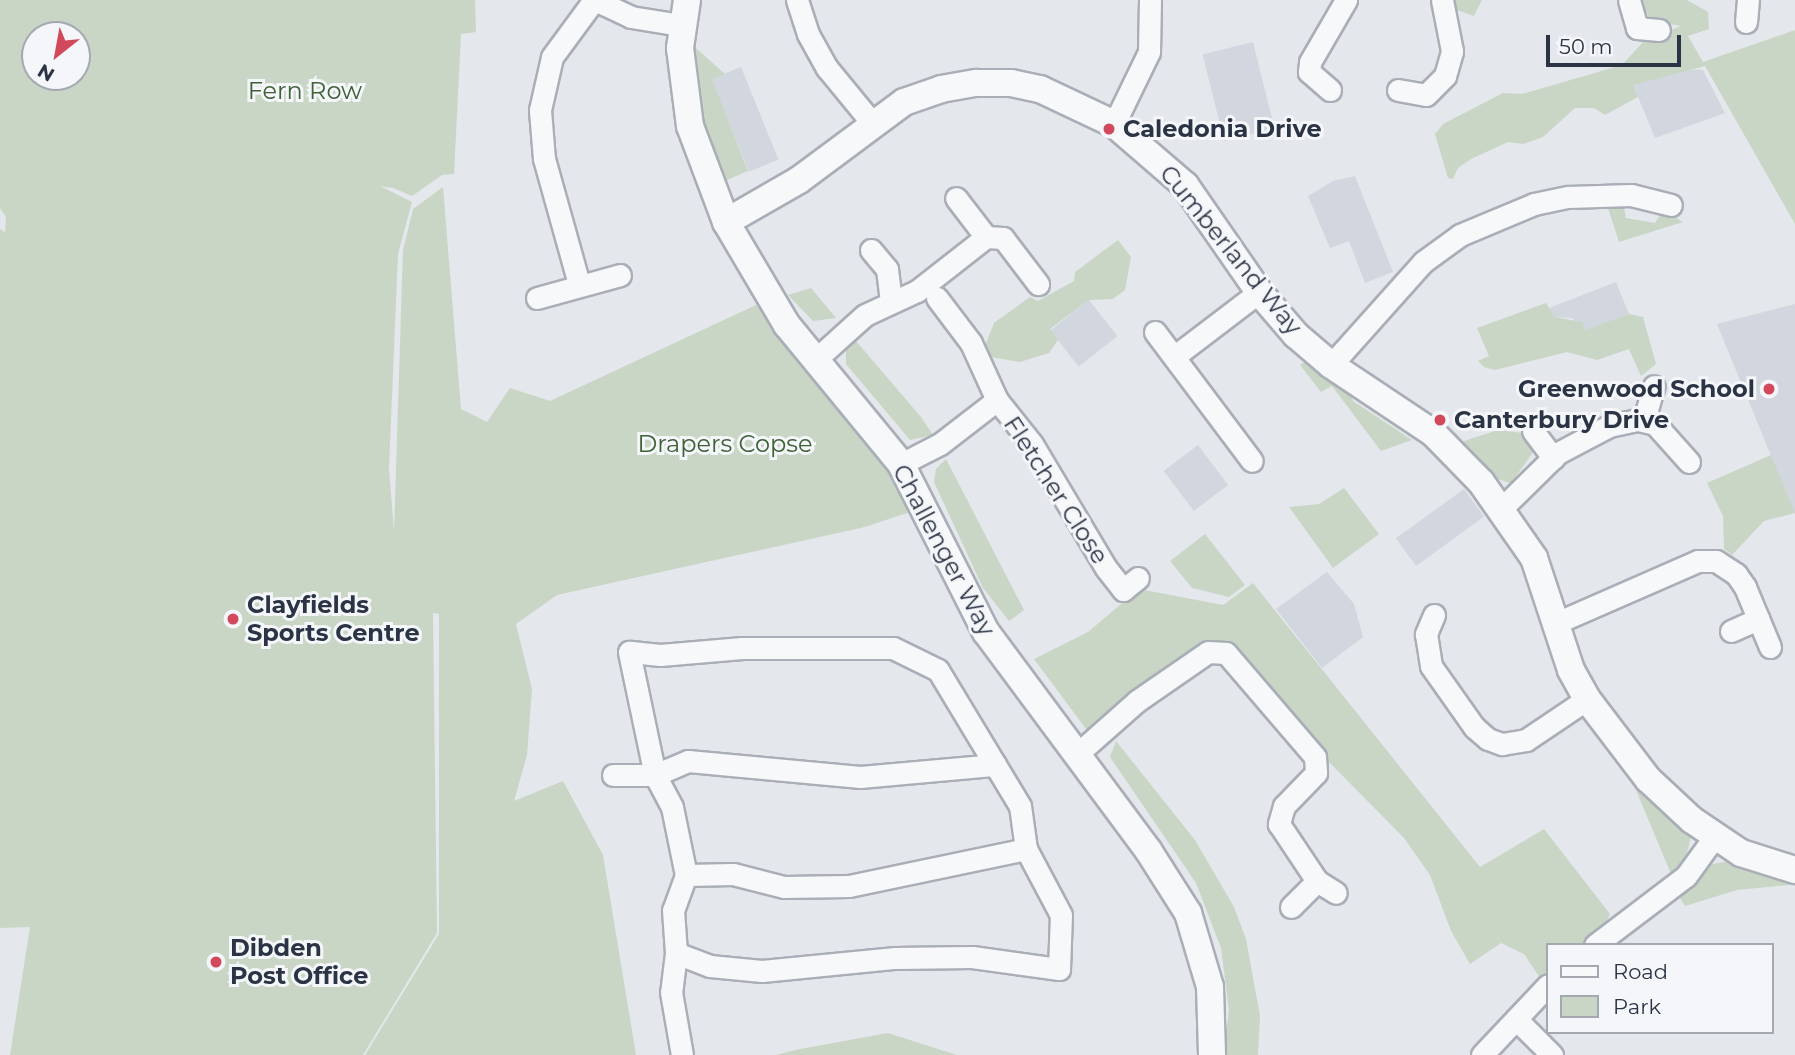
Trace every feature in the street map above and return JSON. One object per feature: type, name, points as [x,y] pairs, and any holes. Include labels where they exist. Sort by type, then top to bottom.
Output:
[{"type":"street","points":[[579,284],[544,159],[540,110],[552,57],[594,0],[631,17],[684,12]]},
{"type":"street","points":[[797,0],[820,57],[873,124]]},
{"type":"street","points":[[1114,124],[1149,52],[1150,0]]},
{"type":"street","points":[[1330,90],[1309,72],[1310,62],[1346,0]]},
{"type":"street","points":[[1398,90],[1419,97],[1445,76],[1452,51],[1442,0]]},
{"type":"street","points":[[1629,0],[1637,28],[1660,30]]},
{"type":"street","points":[[1746,22],[1748,0]]},
{"type":"street","name":"Challenger Way","points":[[684,12],[690,126],[726,222],[760,285],[815,360],[901,464],[986,632],[1188,913],[1210,987],[1212,1055]]},
{"type":"street","name":"Cumberland Way","points":[[726,222],[799,180],[904,103],[976,82],[1040,89],[1114,124],[1185,185],[1259,292],[1296,335],[1331,365],[1441,440],[1502,508],[1534,558],[1571,670],[1587,699],[1648,779],[1715,836],[1741,853],[1795,870]]},
{"type":"street","points":[[1331,365],[1423,262],[1460,235],[1534,204],[1567,197],[1631,195],[1671,205]]},
{"type":"street","points":[[956,198],[986,237]]},
{"type":"street","points":[[815,360],[865,315],[917,291],[986,237],[1003,238],[1038,284]]},
{"type":"street","points":[[871,250],[887,269],[891,302]]},
{"type":"street","points":[[537,298],[579,284],[620,275]]},
{"type":"street","points":[[1175,356],[1259,292]]},
{"type":"street","points":[[937,298],[971,342],[997,400]]},
{"type":"street","points":[[1155,332],[1252,461]]},
{"type":"street","points":[[1644,420],[1654,386]]},
{"type":"street","name":"Fletcher Close","points":[[901,464],[940,443],[997,400],[1032,444],[1106,568],[1123,590],[1138,578]]},
{"type":"street","points":[[1502,508],[1553,457],[1609,426],[1644,420],[1668,436],[1689,463]]},
{"type":"street","points":[[1533,431],[1553,457]]},
{"type":"street","points":[[1556,623],[1698,561],[1716,561],[1736,574],[1770,647]]},
{"type":"street","points":[[1434,615],[1426,634],[1431,666],[1474,727],[1488,738],[1502,744],[1526,740],[1587,699]]},
{"type":"street","points":[[1731,631],[1758,619]]},
{"type":"street","points":[[676,953],[710,966],[762,971],[895,958],[959,957],[1059,969],[1061,915],[1026,849],[1020,806],[938,670],[893,648],[742,648],[660,655],[629,652],[655,775],[672,807],[686,874],[673,910],[676,953],[671,992],[682,1055]]},
{"type":"street","points":[[1076,755],[1138,701],[1208,652],[1226,653],[1315,757],[1316,773],[1284,806],[1279,824],[1317,881],[1336,893]]},
{"type":"street","points":[[613,775],[655,775],[688,761],[860,778],[995,765]]},
{"type":"street","points":[[1598,943],[1686,876],[1715,836]]},
{"type":"street","points":[[686,874],[733,874],[784,887],[849,886],[1026,849]]},
{"type":"street","points":[[1291,907],[1317,881]]},
{"type":"street","points":[[1482,1055],[1546,987]]},
{"type":"street","points":[[1516,1019],[1552,1055]]},
{"type":"shaded area","points":[[1253,42],[1275,128],[1224,141],[1203,55]]},
{"type":"shaded area","points":[[741,67],[778,160],[749,172],[711,79]]},
{"type":"shaded area","points":[[1681,69],[1703,70],[1725,113],[1655,138],[1633,85]]},
{"type":"shaded area","points":[[1355,176],[1393,272],[1365,283],[1349,241],[1330,248],[1308,196],[1333,181]]},
{"type":"shaded area","points":[[1616,282],[1629,314],[1585,331],[1572,318],[1555,317],[1549,308]]},
{"type":"shaded area","points":[[1089,300],[1117,336],[1079,366],[1050,330]]},
{"type":"shaded area","name":"Greenwood School","points":[[1795,304],[1795,514],[1717,324]]},
{"type":"shaded area","points":[[1198,445],[1228,485],[1194,511],[1164,471]]},
{"type":"shaded area","points":[[1464,489],[1484,517],[1416,566],[1396,538]]},
{"type":"shaded area","points":[[1327,572],[1354,604],[1363,637],[1322,668],[1276,609]]},
{"type":"green space","points":[[0,0],[475,0],[476,32],[461,34],[454,174],[442,175],[412,196],[380,186],[412,202],[398,254],[389,468],[394,532],[403,250],[413,209],[443,187],[461,409],[487,422],[510,388],[550,401],[756,305],[873,439],[916,510],[865,527],[557,595],[516,624],[532,689],[527,755],[514,801],[563,781],[603,855],[636,1055],[365,1055],[439,934],[439,614],[433,613],[437,933],[363,1055],[10,1055],[30,927],[0,928],[0,229],[5,232],[6,217],[0,208]]},
{"type":"green space","points":[[1452,0],[1482,0],[1474,16],[1451,8]]},
{"type":"green space","points":[[1640,0],[1687,0],[1708,12],[1709,29],[1688,36],[1703,62],[1795,30],[1795,224],[1705,66],[1633,85],[1638,97],[1605,115],[1594,108],[1575,108],[1543,137],[1523,144],[1508,142],[1471,159],[1458,168],[1453,179],[1448,178],[1435,134],[1443,124],[1503,93],[1522,94],[1622,65],[1644,41],[1681,26],[1651,21]]},
{"type":"green space","points":[[689,42],[725,74],[712,79],[748,171],[720,183],[706,145]]},
{"type":"green space","points":[[1608,208],[1624,208],[1626,218],[1655,223],[1663,210],[1683,222],[1619,242]]},
{"type":"green space","points":[[1118,240],[1131,257],[1125,290],[1113,299],[1089,300],[1050,329],[1058,340],[1049,353],[1020,362],[991,357],[984,348],[994,323],[1030,297],[1038,301],[1074,281],[1075,272]]},
{"type":"green space","points":[[811,288],[836,318],[813,321],[788,295]]},
{"type":"green space","points":[[1546,303],[1555,317],[1582,322],[1585,330],[1629,314],[1643,317],[1656,364],[1641,376],[1629,349],[1597,360],[1567,352],[1495,370],[1484,367],[1478,361],[1489,356],[1477,328]]},
{"type":"green space","points":[[856,341],[921,417],[933,435],[910,440],[846,364],[846,351]]},
{"type":"green space","points":[[1307,360],[1350,391],[1353,401],[1412,440],[1381,451],[1332,386],[1321,392],[1300,365]]},
{"type":"green space","points":[[1498,430],[1524,433],[1534,451],[1511,483],[1493,478],[1461,442]]},
{"type":"green space","points":[[1771,455],[1795,513],[1764,521],[1732,555],[1724,549],[1723,516],[1707,483]]},
{"type":"green space","points":[[946,459],[1024,610],[1009,621],[983,588],[934,482],[936,469]]},
{"type":"green space","points":[[1344,488],[1379,534],[1333,568],[1289,507],[1319,504]]},
{"type":"green space","points":[[1205,534],[1245,585],[1229,597],[1192,588],[1170,561]]},
{"type":"green space","points":[[1253,583],[1480,867],[1544,829],[1610,914],[1601,935],[1590,943],[1546,943],[1546,976],[1542,981],[1524,954],[1501,943],[1470,964],[1451,931],[1430,875],[1404,838],[1329,762],[1234,649],[1217,642],[1189,656],[1089,733],[1034,659],[1088,632],[1139,589],[1223,605]]},
{"type":"green space","points":[[1116,741],[1195,840],[1234,907],[1246,939],[1260,1016],[1258,1055],[1223,1055],[1229,1010],[1221,948],[1196,883],[1110,757]]},
{"type":"green space","points":[[1636,790],[1691,836],[1686,858],[1671,874]]},
{"type":"green space","points":[[1729,861],[1789,882],[1789,885],[1737,890],[1685,906],[1680,898],[1708,865]]},
{"type":"green space","points":[[888,1033],[957,1055],[776,1055],[795,1050]]},
{"type":"place","name":"Caledonia Drive","points":[[1109,129]]},
{"type":"place","name":"Greenwood School","points":[[1769,389]]},
{"type":"place","name":"Canterbury Drive","points":[[1440,420]]},
{"type":"place","name":"Clayfields Sports Centre","points":[[233,619]]},
{"type":"place","name":"Dibden Post Office","points":[[216,962]]},
{"type":"park label","name":"Fern Row","points":[[305,91]]},
{"type":"park label","name":"Drapers Copse","points":[[725,444]]}]
